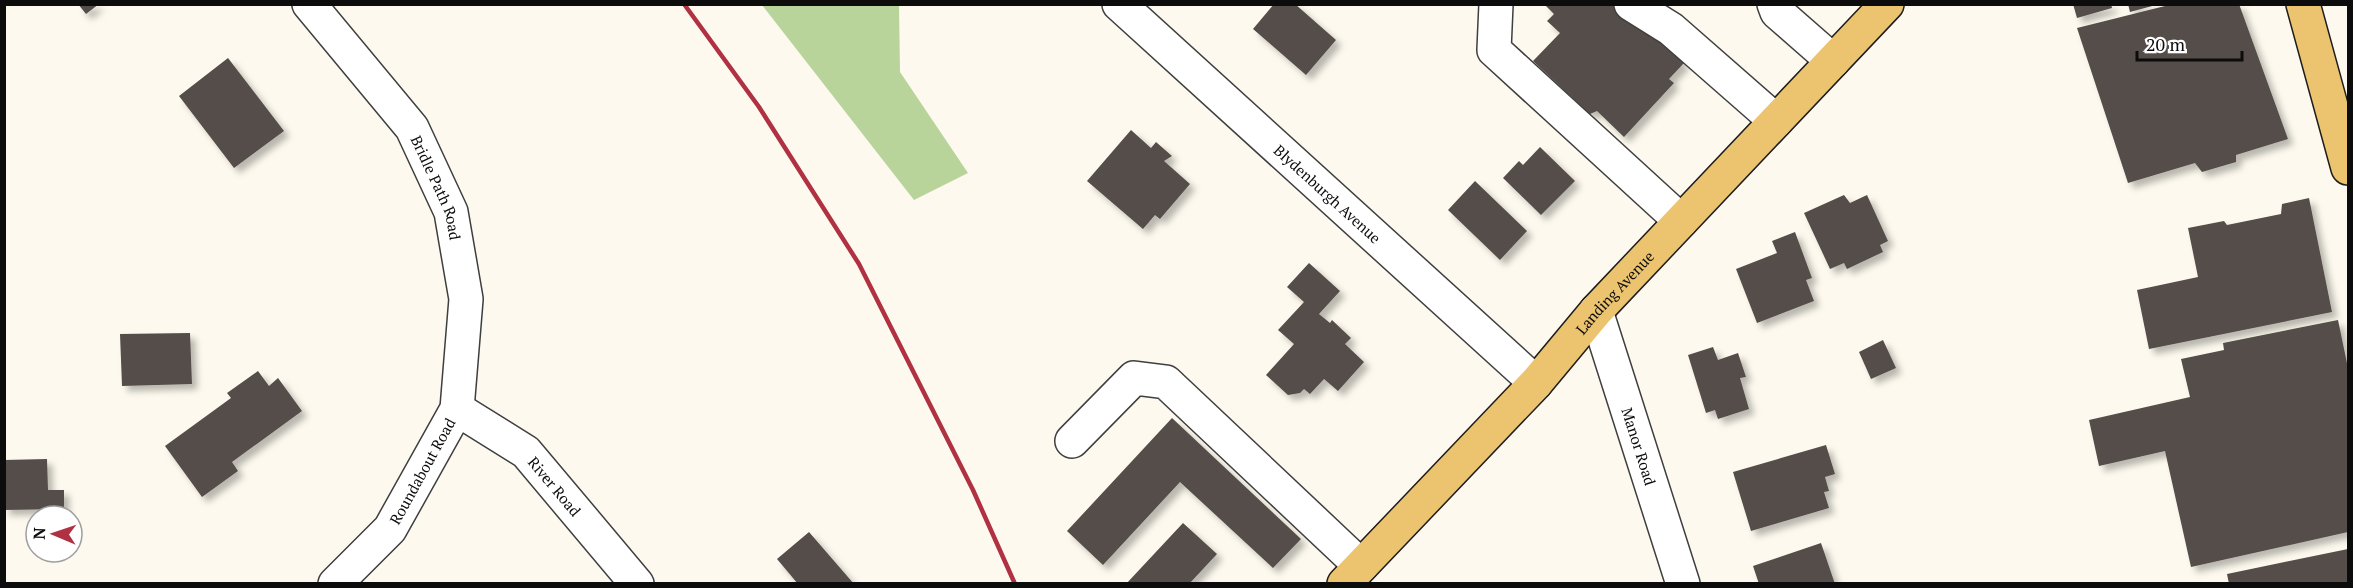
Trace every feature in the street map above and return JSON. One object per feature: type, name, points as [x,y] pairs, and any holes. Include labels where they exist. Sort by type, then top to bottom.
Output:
[{"type":"main road","name":"Landing Avenue","points":[[1352,575],[1536,383],[1596,311],[1887,4]]},
{"type":"main road","points":[[2303,4],[2349,168]]},
{"type":"street","name":"Bridle Path Road","points":[[309,4],[412,128],[451,212],[466,299],[457,409]]},
{"type":"street","name":"Blydenburgh Avenue","points":[[1119,4],[1536,383]]},
{"type":"street","points":[[1496,4],[1494,50],[1681,221]]},
{"type":"street","points":[[1631,4],[1671,29],[1776,121]]},
{"type":"street","points":[[1774,4],[1777,12],[1833,61]]},
{"type":"street","name":"Manor Road","points":[[1596,311],[1683,584]]},
{"type":"street","points":[[1071,441],[1134,378],[1166,382],[1352,575]]},
{"type":"street","name":"Roundabout Road","points":[[334,584],[390,529],[457,409]]},
{"type":"street","name":"River Road","points":[[457,409],[526,452],[637,584]]},
{"type":"green space","points":[[762,5],[899,5],[900,72],[968,173],[914,200]]},
{"type":"building","points":[[78,4],[99,4],[86,14]]},
{"type":"building","points":[[1274,4],[1295,4],[1336,40],[1306,75],[1253,29]]},
{"type":"building","points":[[1544,4],[1623,4],[1684,63],[1669,79],[1674,83],[1624,137],[1597,111],[1590,114],[1533,61],[1560,33],[1547,21],[1554,14]]},
{"type":"building","points":[[2073,4],[2111,4],[2112,8],[2077,18]]},
{"type":"building","points":[[2128,4],[2156,4],[2156,5],[2130,12]]},
{"type":"building","points":[[2173,4],[2239,4],[2288,139],[2236,155],[2236,162],[2202,172],[2195,163],[2128,183],[2077,28]]},
{"type":"building","points":[[228,58],[284,131],[234,168],[179,96]]},
{"type":"building","points":[[1131,130],[1151,148],[1156,142],[1172,156],[1164,161],[1190,184],[1160,219],[1155,215],[1143,229],[1087,181]]},
{"type":"building","points":[[1540,147],[1575,181],[1541,215],[1503,178],[1519,161],[1523,165]]},
{"type":"building","points":[[1475,181],[1527,231],[1500,260],[1448,210]]},
{"type":"building","points":[[1844,195],[1850,203],[1867,195],[1888,241],[1880,245],[1883,252],[1847,269],[1844,263],[1830,269],[1804,213]]},
{"type":"building","points":[[2309,198],[2332,312],[2149,349],[2137,290],[2198,277],[2188,228],[2224,221],[2227,225],[2281,214],[2282,204]]},
{"type":"building","points":[[1795,232],[1812,278],[1806,280],[1814,301],[1757,323],[1736,269],[1777,253],[1772,241]]},
{"type":"building","points":[[1309,263],[1340,291],[1319,314],[1330,323],[1332,320],[1351,338],[1345,344],[1364,362],[1338,391],[1324,379],[1310,394],[1304,389],[1300,393],[1288,395],[1266,375],[1294,344],[1278,330],[1304,302],[1287,287]]},
{"type":"building","points":[[2338,320],[2348,368],[2348,532],[2191,567],[2165,451],[2099,466],[2089,420],[2190,397],[2181,359],[2224,350],[2223,343]]},
{"type":"building","points":[[190,333],[192,384],[122,386],[120,334]]},
{"type":"building","points":[[1883,340],[1896,368],[1871,379],[1859,352]]},
{"type":"building","points":[[1713,347],[1718,360],[1738,353],[1746,377],[1740,378],[1749,409],[1718,419],[1715,410],[1706,413],[1688,355]]},
{"type":"building","points":[[258,371],[269,386],[278,378],[302,411],[232,462],[238,471],[202,497],[165,446],[231,398],[227,393]]},
{"type":"building","points":[[1172,418],[1301,539],[1273,568],[1180,482],[1103,565],[1067,531]]},
{"type":"building","points":[[1826,445],[1835,474],[1825,477],[1829,491],[1824,492],[1829,508],[1751,531],[1733,472]]},
{"type":"building","points":[[47,459],[48,490],[64,490],[64,504],[24,504],[24,510],[4,510],[4,460]]},
{"type":"building","points":[[1183,523],[1217,554],[1189,584],[1126,584]]},
{"type":"building","points":[[809,532],[854,584],[798,584],[777,559]]},
{"type":"building","points":[[1821,543],[1835,584],[1759,584],[1753,566]]},
{"type":"building","points":[[2348,549],[2348,584],[2229,584],[2227,574]]},
{"type":"railway","points":[[684,4],[759,107],[859,264],[973,490],[1015,584]]}]
